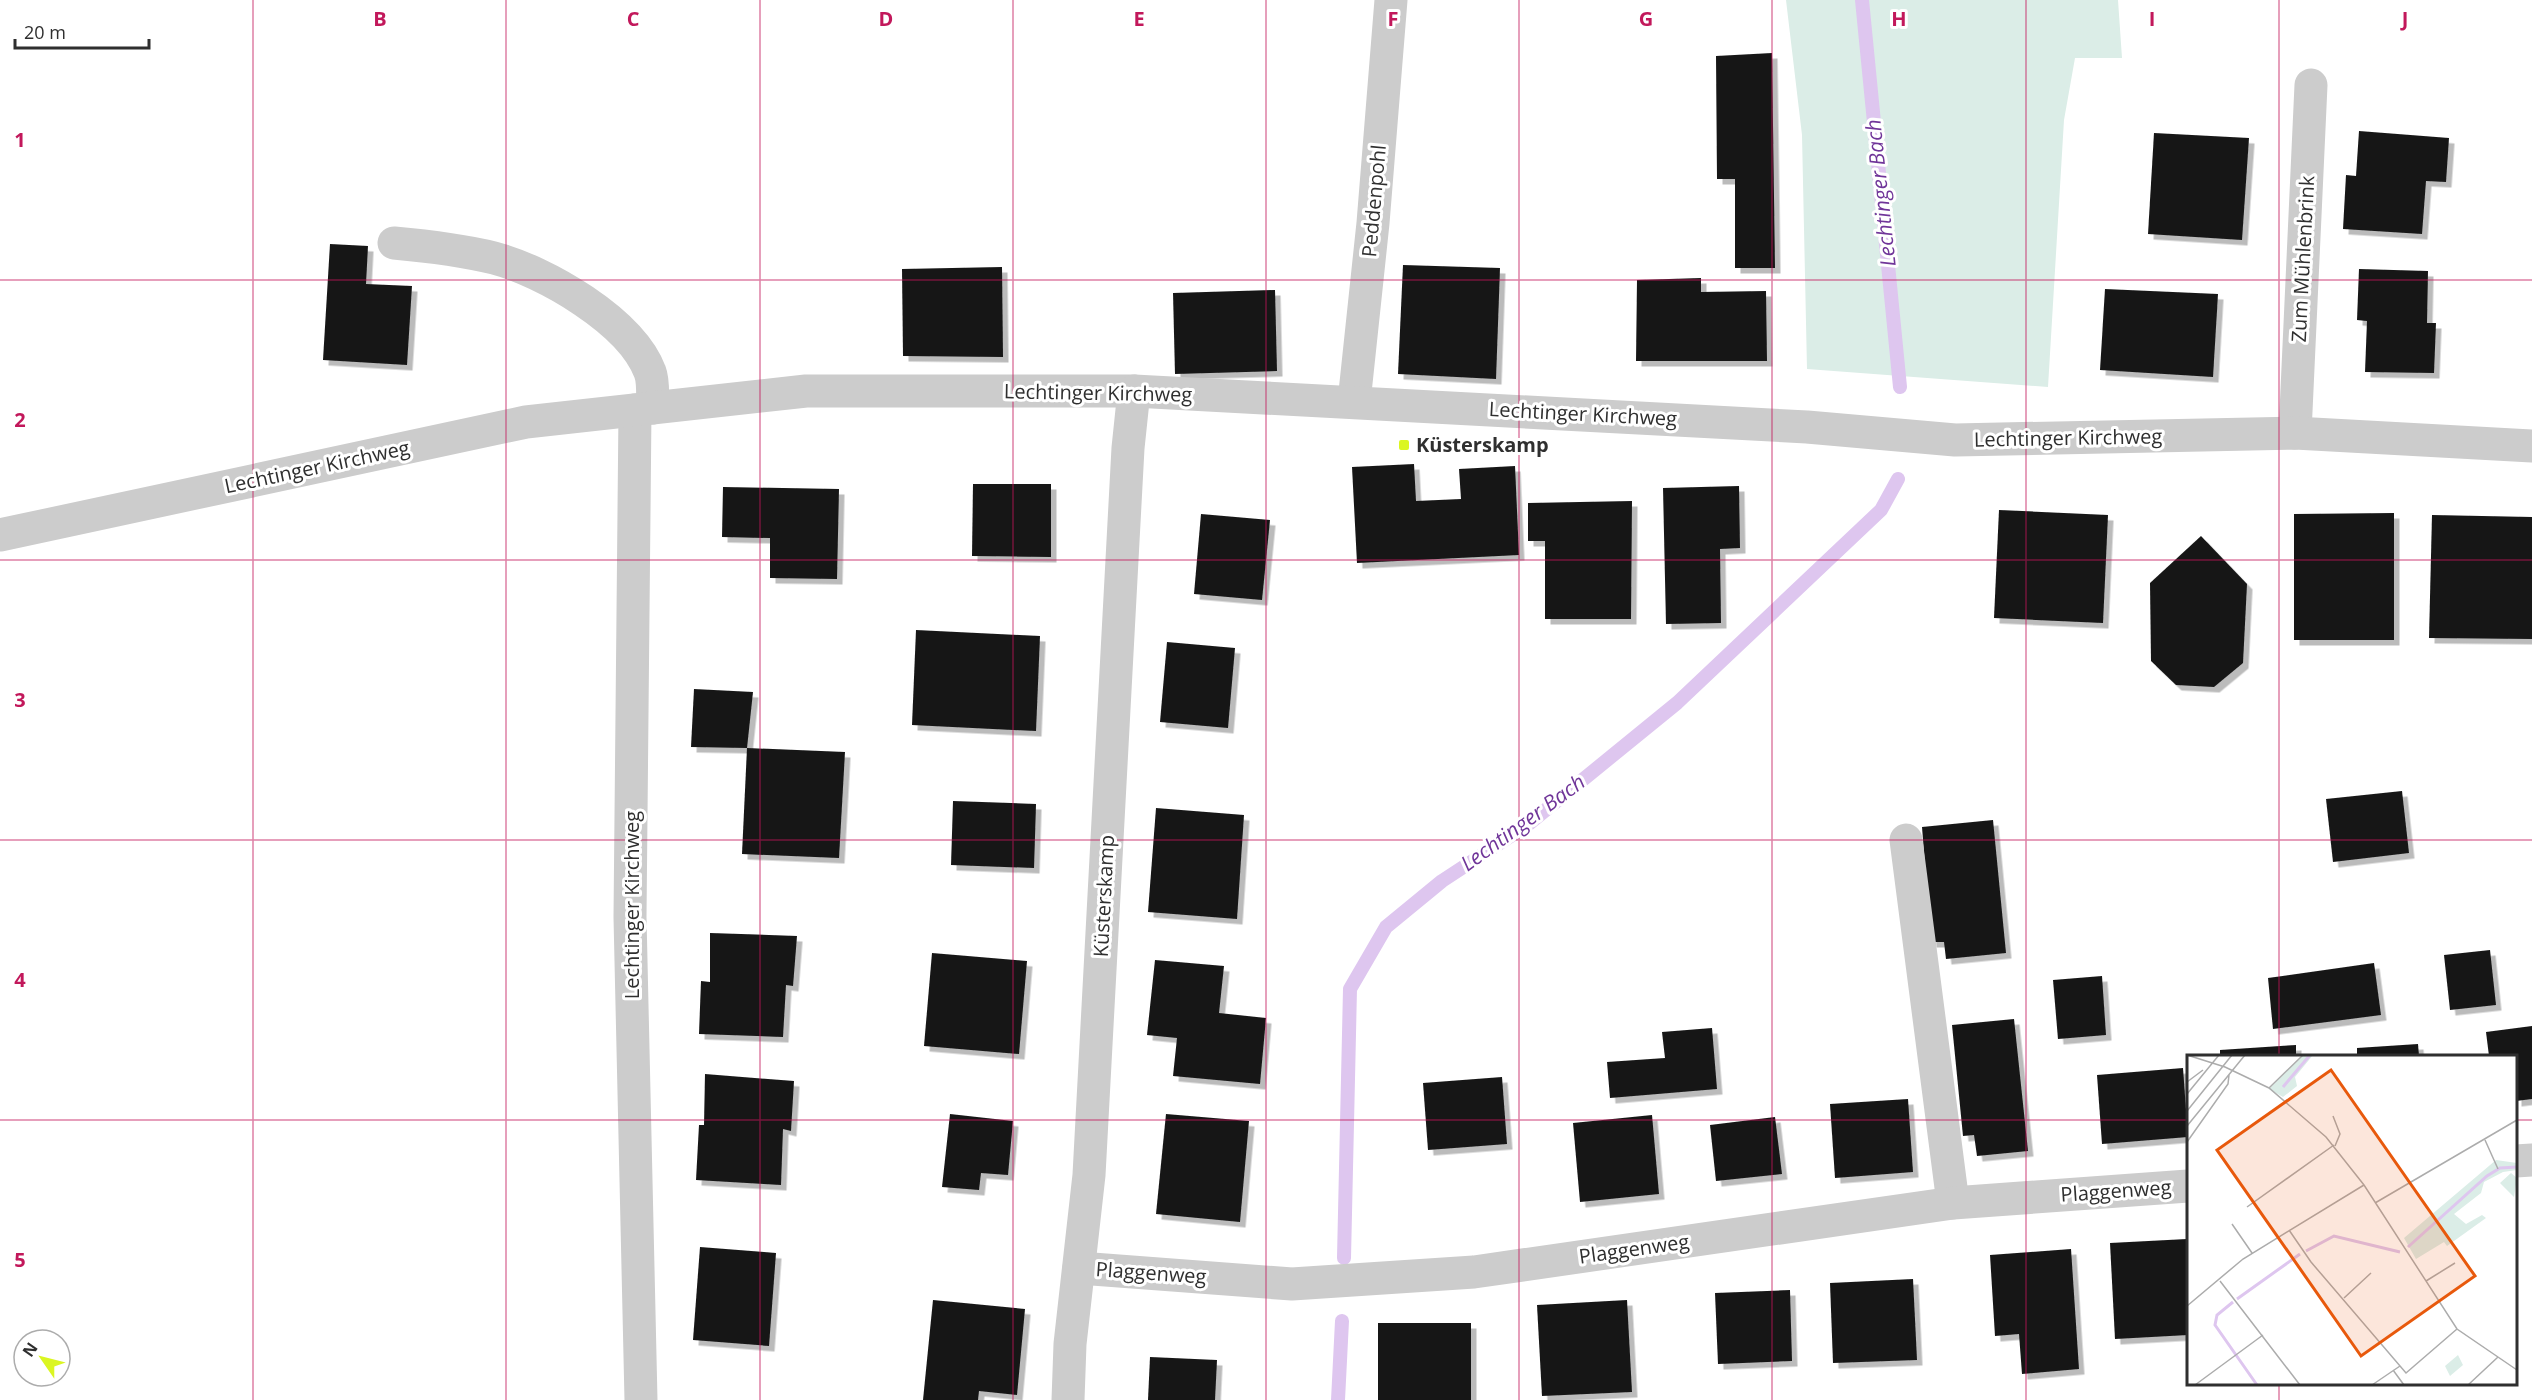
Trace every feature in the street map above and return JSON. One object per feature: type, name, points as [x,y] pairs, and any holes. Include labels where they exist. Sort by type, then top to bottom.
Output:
[{"type":"street","name":"Peddenpohl","points":[[1354,402],[1373,223],[1391,0]]},
{"type":"street","name":"Zum Mühlenbrink","points":[[2295,433],[2311,86]]},
{"type":"street","points":[[394,243],[433,246],[496,258],[583,299],[626,335],[650,372],[644,409]]},
{"type":"street","name":"Lechtinger Kirchweg","points":[[0,535],[526,422],[806,391],[1134,391],[1807,427],[1955,440],[2295,433],[2532,446]]},
{"type":"street","name":"Küsterskamp","points":[[1068,1400],[1070,1344],[1089,1175],[1128,448],[1134,391]]},
{"type":"street","name":"Lechtinger Kirchweg","points":[[641,1400],[630,917],[644,409]]},
{"type":"street","points":[[1906,840],[1953,1203]]},
{"type":"street","points":[[2517,1161],[2532,1160]]},
{"type":"street","name":"Plaggenweg","points":[[1078,1268],[1292,1284],[1474,1272],[1953,1203],[2187,1186]]},
{"type":"shaded area","points":[[1786,0],[2118,0],[2122,58],[2075,58],[2064,120],[2048,387],[1807,369],[1802,135]]},
{"type":"building","points":[[1772,53],[1775,268],[1735,268],[1735,179],[1717,179],[1716,56]]},
{"type":"building","points":[[2359,131],[2449,138],[2446,182],[2426,181],[2422,234],[2343,229],[2346,175],[2356,176]]},
{"type":"building","points":[[2154,133],[2249,138],[2242,240],[2148,234]]},
{"type":"building","points":[[330,244],[368,246],[366,284],[412,286],[407,365],[323,360]]},
{"type":"building","points":[[1403,265],[1500,268],[1496,379],[1398,374]]},
{"type":"building","points":[[1002,267],[1003,357],[903,356],[902,269]]},
{"type":"building","points":[[2359,269],[2428,271],[2427,323],[2436,323],[2434,373],[2365,372],[2367,321],[2357,320]]},
{"type":"building","points":[[1701,278],[1701,292],[1766,291],[1767,361],[1636,361],[1637,280]]},
{"type":"building","points":[[2105,289],[2218,294],[2213,377],[2100,370]]},
{"type":"building","points":[[1275,290],[1277,371],[1175,374],[1173,293]]},
{"type":"building","points":[[1414,464],[1416,501],[1461,499],[1459,469],[1515,466],[1519,555],[1357,563],[1352,467]]},
{"type":"building","points":[[973,484],[1051,484],[1051,557],[972,556]]},
{"type":"building","points":[[1739,486],[1740,548],[1720,549],[1721,623],[1666,624],[1663,488]]},
{"type":"building","points":[[723,487],[839,489],[837,579],[770,578],[770,538],[722,537]]},
{"type":"building","points":[[1632,501],[1631,619],[1545,619],[1545,541],[1528,541],[1528,503]]},
{"type":"building","points":[[1999,510],[2108,515],[2103,623],[1994,618]]},
{"type":"building","points":[[2394,513],[2394,640],[2294,640],[2294,514]]},
{"type":"building","points":[[1201,514],[1270,520],[1262,600],[1194,594]]},
{"type":"building","points":[[2432,515],[2532,517],[2532,639],[2429,638]]},
{"type":"building","points":[[2201,536],[2247,584],[2243,663],[2214,687],[2176,685],[2151,661],[2150,583]]},
{"type":"building","points":[[916,630],[1040,636],[1036,731],[912,725]]},
{"type":"building","points":[[1167,642],[1235,648],[1228,728],[1160,722]]},
{"type":"building","points":[[694,689],[753,692],[747,748],[691,747]]},
{"type":"building","points":[[747,748],[845,752],[839,858],[742,854]]},
{"type":"building","points":[[2402,791],[2409,853],[2333,862],[2326,799]]},
{"type":"building","points":[[953,801],[1036,804],[1034,868],[951,865]]},
{"type":"building","points":[[1156,808],[1244,815],[1237,919],[1148,912]]},
{"type":"building","points":[[1993,820],[2006,953],[1946,959],[1944,942],[1931,942],[1922,827]]},
{"type":"building","points":[[710,933],[797,936],[793,986],[786,985],[783,1037],[699,1034],[701,981],[710,982]]},
{"type":"building","points":[[2490,950],[2496,1005],[2450,1010],[2444,955]]},
{"type":"building","points":[[932,953],[1027,961],[1019,1054],[924,1046]]},
{"type":"building","points":[[1155,960],[1224,966],[1219,1013],[1266,1018],[1260,1084],[1173,1076],[1177,1038],[1147,1035]]},
{"type":"building","points":[[2374,963],[2381,1015],[2273,1029],[2268,978]]},
{"type":"building","points":[[2102,976],[2106,1035],[2058,1039],[2053,980]]},
{"type":"building","points":[[2014,1019],[2028,1151],[1977,1156],[1974,1135],[1963,1136],[1952,1025]]},
{"type":"building","points":[[2532,1026],[2532,1099],[2517,1101],[2517,1055],[2489,1055],[2486,1032]]},
{"type":"building","points":[[1712,1028],[1717,1089],[1610,1098],[1607,1062],[1665,1058],[1662,1032]]},
{"type":"building","points":[[2418,1044],[2419,1055],[2357,1055],[2357,1048]]},
{"type":"building","points":[[2296,1045],[2296,1055],[2220,1055],[2220,1050]]},
{"type":"building","points":[[2183,1068],[2187,1137],[2102,1144],[2097,1075]]},
{"type":"building","points":[[705,1074],[794,1081],[791,1131],[783,1129],[781,1185],[696,1180],[699,1125],[704,1125]]},
{"type":"building","points":[[1502,1077],[1507,1144],[1428,1150],[1423,1083]]},
{"type":"building","points":[[1908,1099],[1913,1172],[1835,1178],[1830,1104]]},
{"type":"building","points":[[950,1114],[1013,1121],[1008,1175],[981,1173],[979,1190],[942,1187]]},
{"type":"building","points":[[1166,1114],[1249,1121],[1240,1222],[1156,1214]]},
{"type":"building","points":[[1652,1115],[1659,1194],[1580,1202],[1573,1123]]},
{"type":"building","points":[[1775,1117],[1782,1174],[1716,1181],[1710,1125]]},
{"type":"building","points":[[2187,1239],[2187,1335],[2115,1339],[2110,1243]]},
{"type":"building","points":[[700,1247],[776,1253],[769,1346],[693,1340]]},
{"type":"building","points":[[2071,1249],[2079,1369],[2022,1374],[2019,1334],[1995,1336],[1990,1255]]},
{"type":"building","points":[[1913,1279],[1917,1360],[1833,1363],[1830,1283]]},
{"type":"building","points":[[1790,1290],[1792,1361],[1718,1364],[1715,1293]]},
{"type":"building","points":[[933,1300],[1025,1309],[1017,1395],[979,1391],[978,1400],[923,1400]]},
{"type":"building","points":[[1627,1300],[1632,1392],[1542,1396],[1537,1305]]},
{"type":"building","points":[[1378,1323],[1471,1323],[1471,1400],[1378,1400]]},
{"type":"building","points":[[1150,1357],[1217,1360],[1215,1400],[1148,1400]]},
{"type":"waterway","name":"Lechtinger Bach","points":[[1862,0],[1900,387]]},
{"type":"waterway","name":"Lechtinger Bach","points":[[1344,1258],[1350,989],[1386,927],[1442,881],[1526,826],[1677,703],[1881,510],[1898,479]]},
{"type":"waterway","name":"Lechtinger Bach","points":[[1338,1400],[1342,1321]]},
{"type":"place","name":"Küsterskamp","points":[[1404,445]]}]
